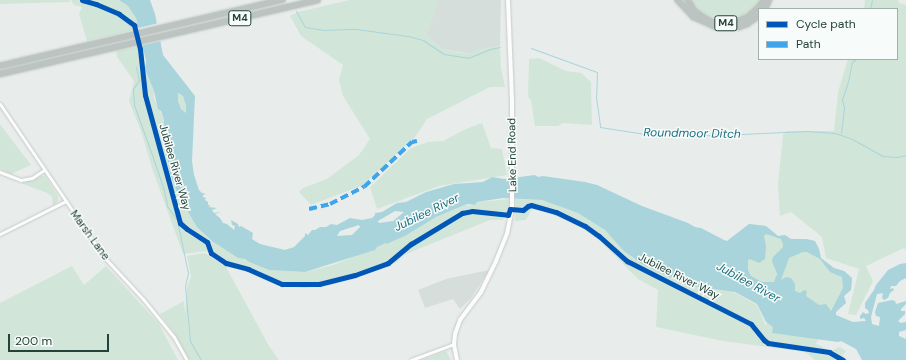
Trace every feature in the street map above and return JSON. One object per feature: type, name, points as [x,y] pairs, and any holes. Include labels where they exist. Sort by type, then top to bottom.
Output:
[{"type":"highway","name":"M4","points":[[0,66],[282,0]]},
{"type":"highway","name":"M4","points":[[0,74],[317,0]]},
{"type":"highway","name":"M4","points":[[678,0],[694,17],[716,27],[734,28],[743,26],[758,17]]},
{"type":"highway","name":"M4","points":[[688,0],[695,11],[703,17],[712,22],[723,23],[748,17],[764,0]]},
{"type":"main road","name":"Lake End Road","points":[[454,344],[455,334],[460,320],[481,292],[500,252],[507,234],[513,202],[512,100],[508,0]]},
{"type":"main road","points":[[454,344],[457,360]]},
{"type":"street","name":"Marsh Lane","points":[[0,104],[104,257],[143,299],[174,337],[186,360]]},
{"type":"street","points":[[0,172],[21,180],[32,178],[44,170]]},
{"type":"street","points":[[0,234],[66,201]]},
{"type":"street","points":[[411,360],[454,344]]},
{"type":"shaded area","points":[[438,0],[501,0],[500,46],[478,50],[471,54],[442,49],[426,35]]},
{"type":"shaded area","points":[[489,270],[472,297],[460,309],[453,299],[425,308],[418,290],[446,279]]},
{"type":"green space","points":[[0,0],[69,0],[70,2],[0,4]]},
{"type":"green space","points":[[71,0],[119,0],[128,6],[136,18],[138,29],[87,41],[79,14],[82,7],[74,5]]},
{"type":"green space","points":[[350,0],[438,0],[426,35],[442,49],[461,53],[471,54],[478,50],[500,46],[501,68],[505,87],[490,87],[427,119],[415,137],[363,185],[311,205],[299,192],[303,188],[327,179],[359,155],[370,139],[343,96],[339,80],[343,65],[301,36],[290,16],[298,12]]},
{"type":"green space","points":[[691,0],[760,0],[753,10],[746,14],[725,20],[715,19],[705,15]]},
{"type":"green space","points":[[865,0],[898,0],[899,3],[906,5],[906,250],[904,248],[866,266],[873,281],[856,315],[848,314],[859,269],[826,258],[822,237],[791,212],[780,216],[778,184],[783,135],[786,131],[834,131],[838,92],[848,60],[898,60],[898,8],[864,8]]},
{"type":"green space","points":[[142,46],[145,69],[154,91],[154,98],[164,120],[164,138],[170,174],[177,192],[187,211],[207,237],[238,258],[245,259],[269,270],[305,272],[333,265],[366,252],[371,252],[377,247],[386,243],[388,244],[405,236],[436,217],[467,204],[468,206],[475,205],[477,202],[510,199],[508,214],[503,214],[503,220],[490,220],[404,255],[397,262],[334,284],[305,288],[278,286],[247,272],[229,267],[206,251],[183,254],[153,171],[141,131],[129,101],[134,81],[117,57],[116,51]]},
{"type":"green space","points":[[539,58],[566,71],[581,73],[591,82],[592,125],[563,123],[558,126],[535,126],[531,100],[528,97],[529,59]]},
{"type":"green space","points":[[178,93],[183,96],[186,113],[181,109],[177,95]]},
{"type":"green space","points":[[482,123],[491,148],[502,149],[507,175],[439,186],[377,209],[370,187],[411,148],[428,142],[443,141],[466,129]]},
{"type":"green space","points":[[0,124],[31,165],[11,174],[0,169]]},
{"type":"green space","points":[[45,176],[58,196],[58,201],[53,206],[52,197],[47,193],[21,183]]},
{"type":"green space","points":[[516,199],[542,200],[578,213],[605,230],[634,259],[638,257],[728,289],[757,305],[766,326],[767,322],[821,335],[815,343],[830,351],[840,347],[846,351],[842,356],[848,360],[815,360],[805,352],[723,341],[656,327],[658,290],[638,279],[600,241],[580,227],[543,210],[532,209],[526,220],[515,221]]},
{"type":"green space","points":[[749,224],[766,226],[778,236],[785,235],[791,239],[806,239],[815,241],[821,258],[834,268],[844,271],[852,278],[851,290],[844,296],[846,303],[831,313],[819,308],[778,284],[777,267],[776,282],[774,284],[763,283],[749,277],[727,241]]},
{"type":"green space","points":[[205,253],[226,267],[269,346],[279,360],[189,360],[173,331],[160,314],[184,301],[185,315],[187,287],[191,277],[187,256]]},
{"type":"green space","points":[[72,266],[84,285],[106,266],[159,324],[178,360],[0,360],[0,303]]},
{"type":"green space","points":[[446,351],[451,360],[422,360]]},
{"type":"water","name":"Jubilee River","points":[[119,0],[150,0],[155,14],[163,55],[195,96],[192,161],[194,175],[199,190],[206,194],[203,195],[203,197],[206,198],[205,200],[208,202],[208,205],[210,205],[209,207],[217,208],[212,210],[214,213],[221,212],[215,214],[223,223],[227,224],[234,230],[235,226],[232,225],[231,220],[238,224],[239,227],[241,226],[253,233],[252,239],[260,244],[285,250],[294,247],[305,236],[305,233],[308,235],[312,230],[320,227],[326,227],[331,224],[337,225],[350,218],[362,220],[372,218],[375,213],[382,212],[397,203],[406,202],[426,192],[454,184],[483,182],[492,177],[504,179],[535,175],[538,177],[543,176],[585,182],[597,185],[642,206],[701,228],[727,241],[749,224],[766,226],[778,236],[785,235],[791,239],[806,239],[815,241],[821,258],[834,268],[844,271],[852,278],[851,290],[844,296],[846,303],[836,312],[836,315],[853,322],[866,321],[864,318],[860,319],[860,316],[863,312],[866,314],[869,313],[865,308],[865,303],[876,285],[888,270],[900,264],[906,263],[906,278],[900,281],[896,286],[891,286],[890,289],[893,288],[894,290],[890,293],[888,298],[884,300],[882,298],[883,293],[877,294],[871,317],[872,324],[879,326],[880,317],[876,316],[875,312],[878,303],[892,300],[895,301],[896,304],[906,301],[906,304],[901,309],[901,311],[905,311],[905,314],[898,321],[901,323],[906,322],[906,330],[899,332],[899,336],[906,339],[906,360],[862,360],[856,349],[841,341],[838,342],[772,333],[773,327],[766,322],[757,304],[735,292],[686,285],[642,264],[624,251],[605,230],[578,213],[542,200],[503,198],[477,202],[475,205],[467,204],[436,217],[405,236],[377,247],[375,250],[305,272],[269,270],[245,259],[238,258],[212,241],[197,227],[179,197],[170,174],[164,138],[164,120],[161,111],[158,109],[154,91],[145,69],[146,61],[136,18],[128,6]],"holes":[[[178,93],[183,96],[186,106],[186,113],[181,109],[178,100]],[[395,211],[404,212],[393,221],[379,223],[378,221]],[[359,225],[360,227],[352,235],[337,236],[340,231]],[[766,234],[781,239],[783,244],[783,247],[773,257],[772,261],[777,274],[774,282],[762,282],[751,276],[748,270],[748,260],[750,259],[759,263],[765,259],[766,246],[764,236]],[[803,252],[807,252],[820,259],[830,272],[842,277],[843,288],[831,311],[826,304],[819,305],[806,296],[807,291],[804,290],[800,293],[795,291],[795,284],[791,278],[786,277],[781,280],[789,258]]]},
{"type":"pier","points":[[159,23],[163,41],[140,46],[136,28]]},
{"type":"waterway","points":[[870,8],[872,0]]},
{"type":"waterway","name":"Roundmoor Ditch","points":[[296,11],[305,27],[323,30],[356,29],[408,36],[423,40],[444,54],[468,58],[490,49],[500,47]]},
{"type":"waterway","name":"Roundmoor Ditch","points":[[531,48],[597,72],[596,97],[600,127],[658,136],[807,131],[835,133],[852,139],[883,156],[897,157],[906,155]]},
{"type":"waterway","points":[[841,133],[844,107],[842,100],[848,82],[852,62],[855,60]]},
{"type":"waterway","points":[[136,67],[139,80],[133,89],[134,105],[164,190],[167,206],[177,220],[188,273],[185,286],[190,341],[201,360]]},
{"type":"marked path","points":[[309,209],[330,204],[364,187],[412,142],[417,141]]},
{"type":"cycle path","name":"Jubilee River Way","points":[[82,0],[96,4],[119,14],[134,25],[140,49],[145,95],[180,223],[207,242],[211,253],[226,263],[248,269],[282,284],[319,284],[355,275],[388,263],[411,244],[462,213],[472,211],[508,215],[510,209],[523,210],[531,205],[556,212],[585,226],[599,236],[627,261],[751,324],[768,343],[829,352],[843,360]]}]
